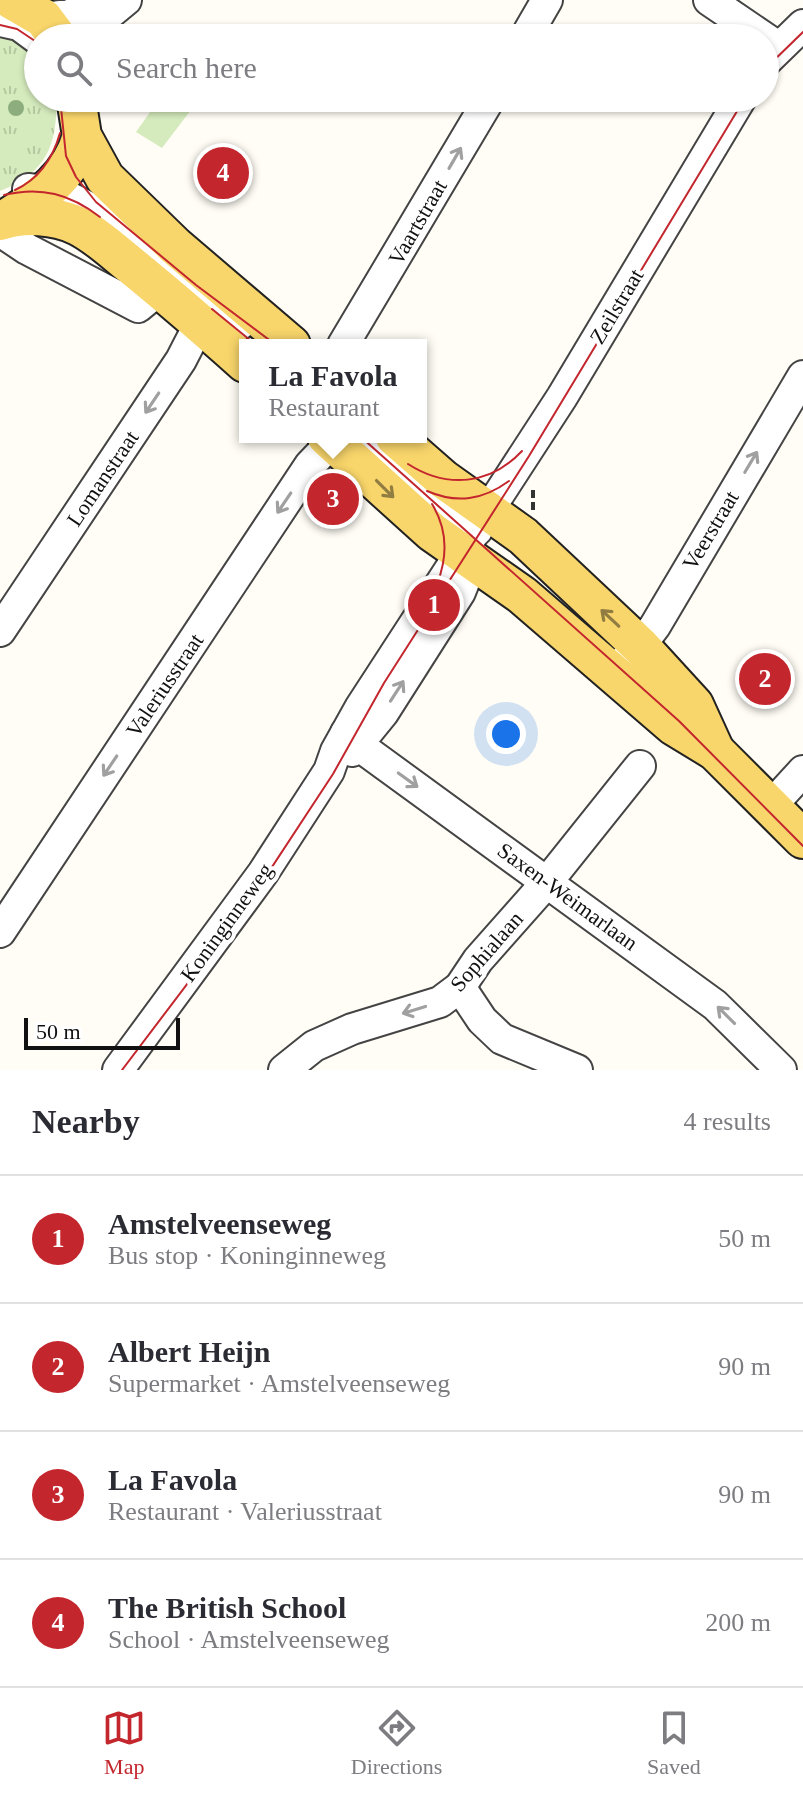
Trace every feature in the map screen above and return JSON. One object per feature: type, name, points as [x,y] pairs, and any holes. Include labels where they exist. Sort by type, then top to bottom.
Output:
[{"type":"main road","points":[[69,112],[31,194],[40,217],[78,226],[93,235],[239,358]]},
{"type":"main road","points":[[31,194],[105,178],[175,246],[284,339]]},
{"type":"main road","points":[[334,443],[404,508],[476,532],[523,536],[640,646],[694,705],[715,751]]},
{"type":"main road","points":[[402,443],[443,479],[476,532],[522,595],[674,726],[715,751],[803,839]]},
{"type":"street","points":[[38,24],[70,15],[100,0]]},
{"type":"street","points":[[97,24],[126,0]]},
{"type":"street","points":[[533,24],[547,0]]},
{"type":"street","points":[[709,0],[737,24]]},
{"type":"street","points":[[0,21],[24,25]]},
{"type":"street","points":[[779,47],[803,25]]},
{"type":"street","points":[[60,112],[31,194],[74,198],[109,218],[259,339]]},
{"type":"street","name":"Vaartstraat","points":[[347,339],[482,112]]},
{"type":"street","name":"Zeilstraat","points":[[476,532],[562,397],[733,112]]},
{"type":"street","name":"Lomanstraat","points":[[0,631],[181,360],[200,323]]},
{"type":"street","name":"Veerstraat","points":[[640,646],[803,376]]},
{"type":"street","name":"Valeriusstraat","points":[[0,932],[327,443]]},
{"type":"street","points":[[378,443],[476,532]]},
{"type":"street","name":"Koninginneweg","points":[[118,1070],[243,901],[352,739],[383,713],[460,592],[476,532]]},
{"type":"street","points":[[600,661],[626,659],[640,646]]},
{"type":"street","name":"Saxen-Weimarlaan","points":[[352,739],[715,1005],[781,1070]]},
{"type":"street","name":"Sophialaan","points":[[284,1070],[314,1046],[352,1029],[440,1002],[460,987],[478,960],[548,881],[640,766]]},
{"type":"street","points":[[770,807],[803,771]]},
{"type":"street","points":[[460,987],[482,1020],[502,1039],[577,1070]]},
{"type":"green space","points":[[0,29],[24,42],[24,112],[56,112],[56,115],[51,143],[38,166],[16,184],[0,191]]},
{"type":"green space","points":[[150,112],[189,112],[162,148],[136,132]]},
{"type":"tram line","points":[[0,25],[24,34]]},
{"type":"tram line","points":[[779,55],[803,32]]},
{"type":"tram line","points":[[61,112],[66,156],[76,177],[96,202],[196,285],[268,339]]},
{"type":"tram line","points":[[122,1070],[247,905],[333,774],[384,683],[529,456],[737,112]]},
{"type":"tram line","points":[[15,190],[44,167],[60,133]]},
{"type":"tram line","points":[[4,195],[30,191],[55,194],[78,203],[100,217]]},
{"type":"tram line","points":[[212,309],[249,339]]},
{"type":"tram line","points":[[368,443],[679,721],[803,846]]},
{"type":"tram line","points":[[408,464],[438,477],[468,480],[496,471],[522,451]]},
{"type":"tram line","points":[[427,491],[449,498],[470,498],[509,481]]},
{"type":"tram line","points":[[432,504],[445,543],[437,584]]},
{"type":"place","name":"The British School","points":[[223,173]]},
{"type":"place","name":"La Favola","points":[[333,499]]},
{"type":"place","name":"Amstelveenseweg","points":[[434,605]]},
{"type":"place","name":"Albert Heijn","points":[[765,679]]}]
